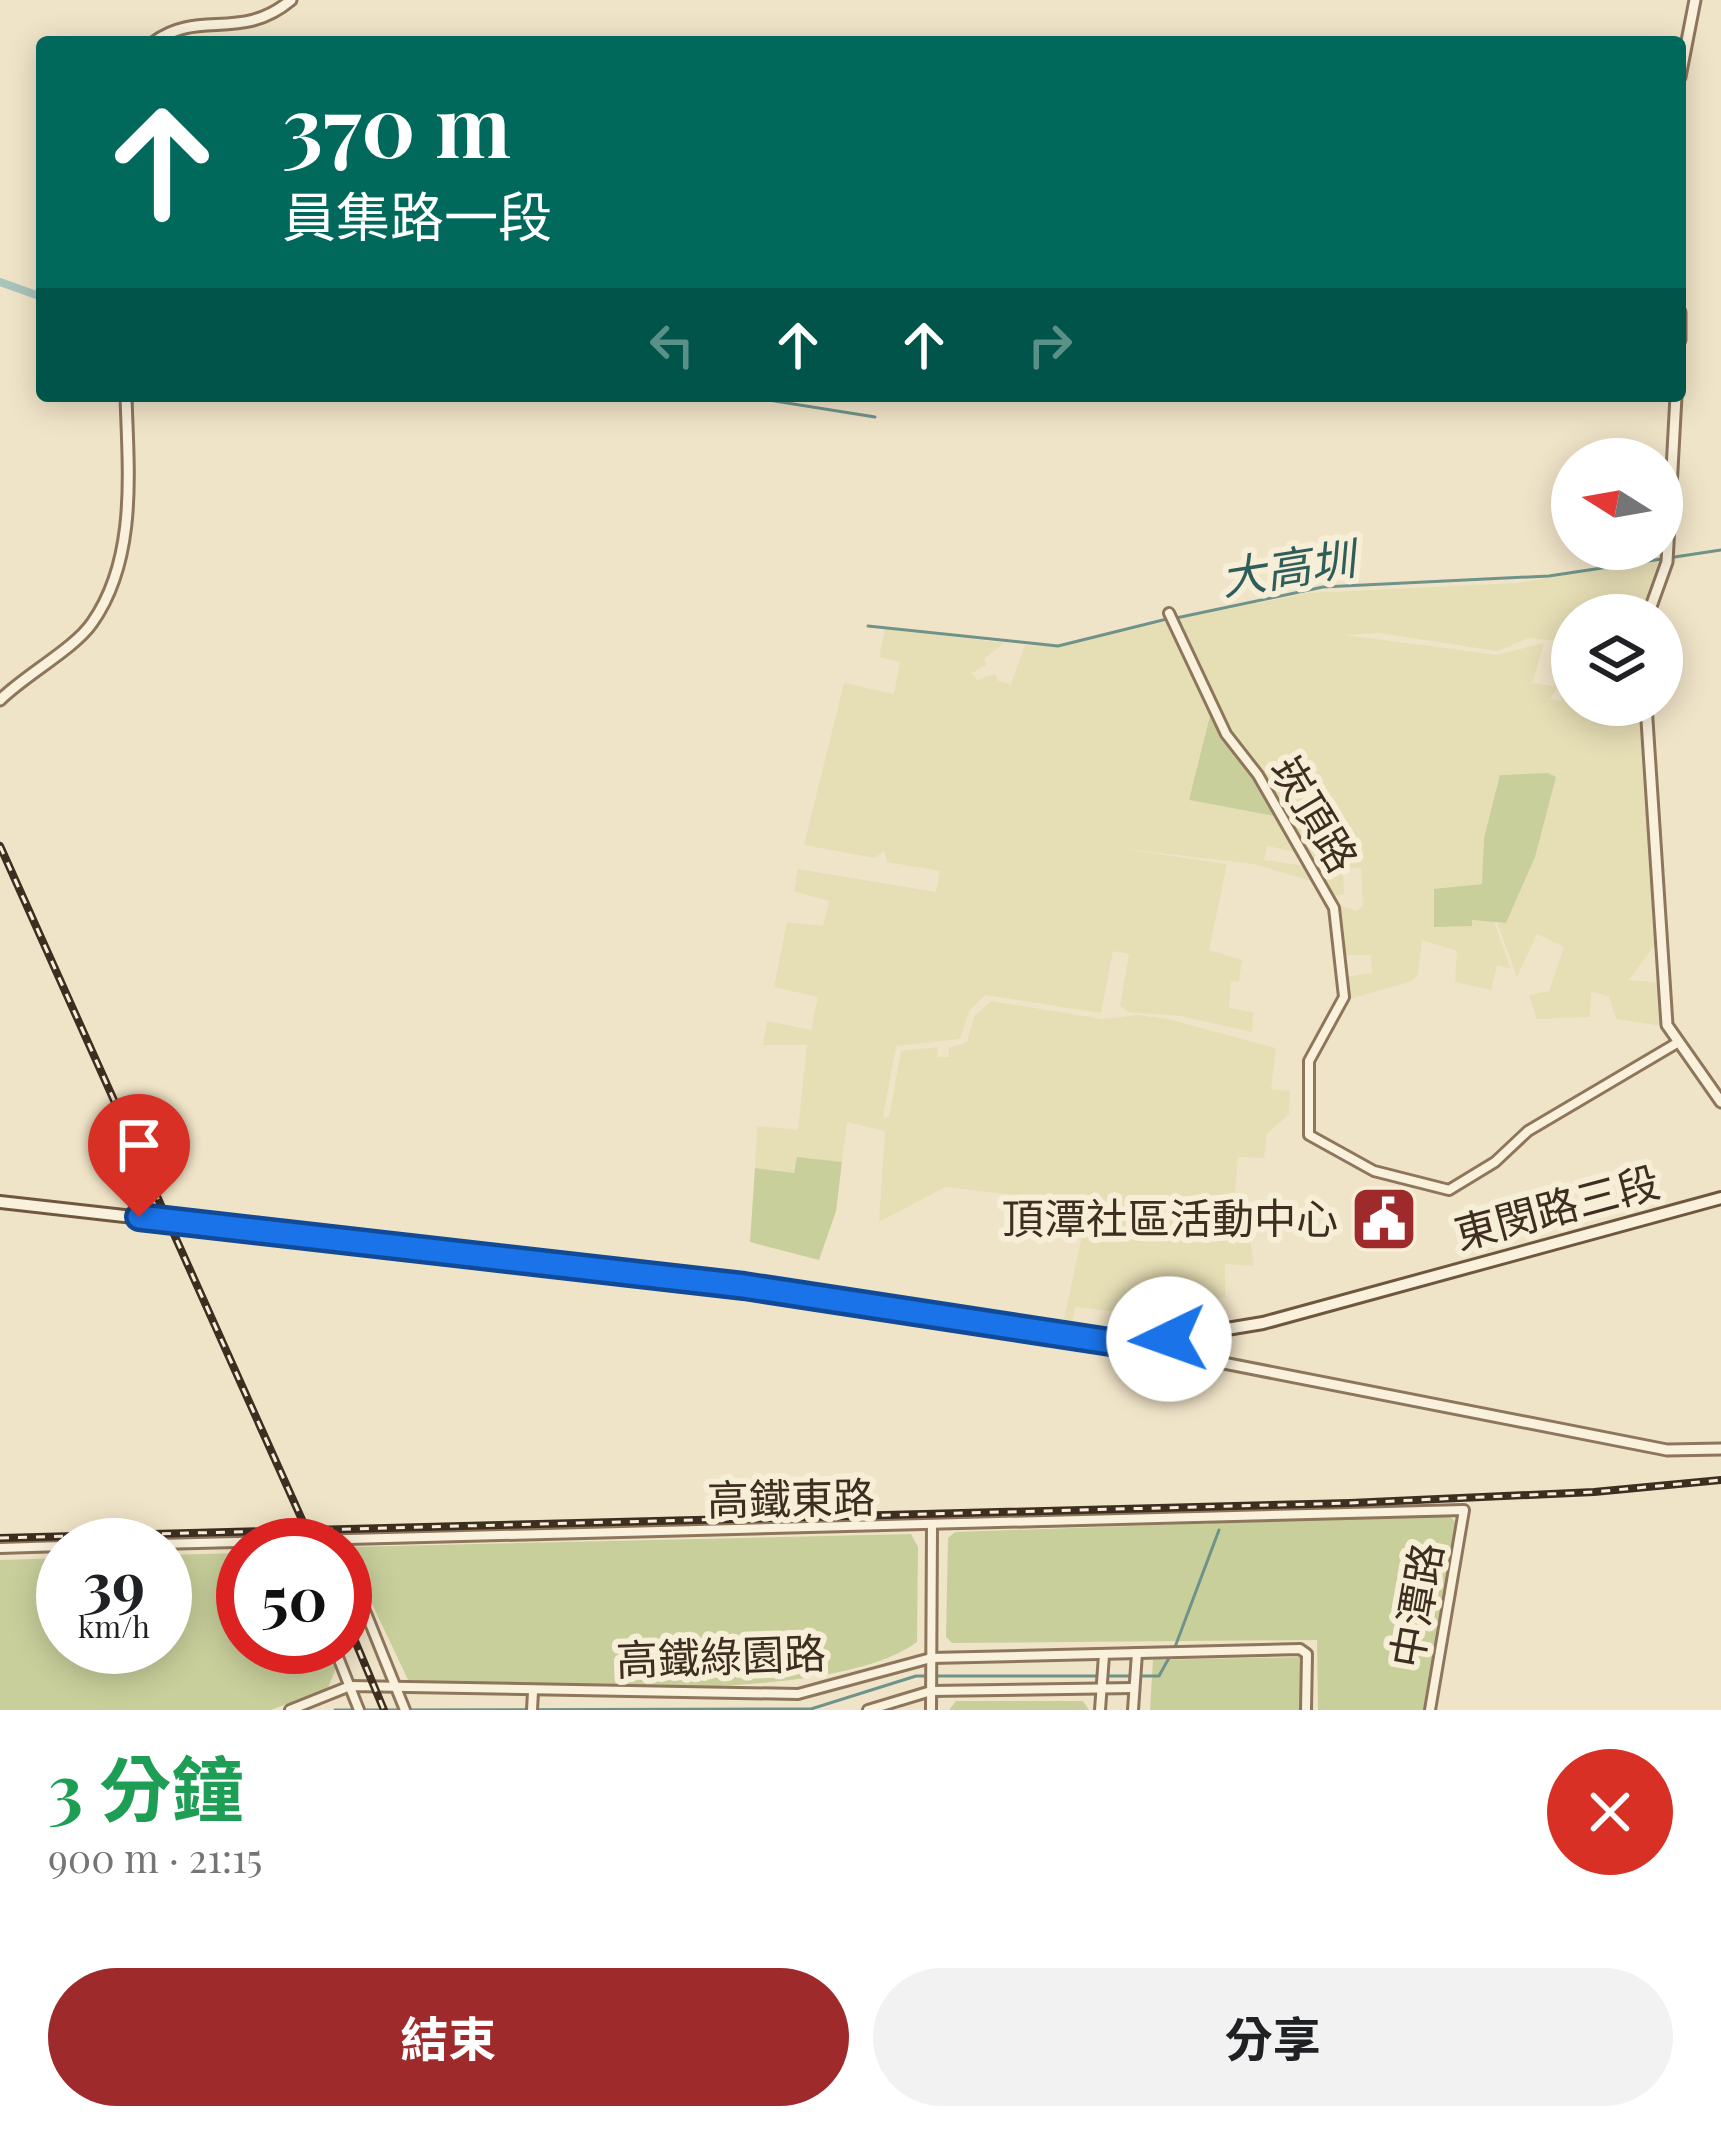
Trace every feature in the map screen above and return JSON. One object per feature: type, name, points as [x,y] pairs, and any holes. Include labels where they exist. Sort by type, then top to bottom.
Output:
[{"type":"main road","name":"東閔路三段","points":[[0,1202],[744,1286],[1130,1345],[1263,1323],[1721,1198]]},
{"type":"street","points":[[165,36],[179,28],[266,21],[291,0]]},
{"type":"street","points":[[1686,46],[1695,0]]},
{"type":"street","points":[[0,700],[92,624],[114,574],[129,511],[126,402]]},
{"type":"street","points":[[1655,594],[1667,558],[1676,402]]},
{"type":"street","name":"崁頂路","points":[[1169,613],[1226,734],[1258,775],[1330,897],[1344,997],[1309,1061],[1310,1135],[1373,1171],[1449,1190],[1495,1162],[1528,1131],[1677,1043]]},
{"type":"street","points":[[1647,726],[1666,1025],[1721,1102]]},
{"type":"street","points":[[1130,1345],[1667,1450],[1721,1449]]},
{"type":"street","name":"高鐵東路","points":[[372,1541],[1464,1510]]},
{"type":"street","name":"中潭路","points":[[1430,1710],[1464,1510]]},
{"type":"street","points":[[931,1710],[932,1526]]},
{"type":"street","points":[[0,1548],[36,1547]]},
{"type":"street","points":[[372,1628],[405,1710]]},
{"type":"street","name":"高鐵綠園路","points":[[290,1710],[350,1686],[533,1692],[815,1692],[931,1658],[1300,1649],[1307,1654],[1306,1710]]},
{"type":"street","points":[[1133,1710],[1137,1653]]},
{"type":"street","points":[[1100,1710],[1104,1654]]},
{"type":"street","points":[[345,1674],[359,1710]]},
{"type":"street","name":"高鐵綠園路","points":[[868,1710],[931,1691],[1134,1688]]},
{"type":"street","points":[[532,1710],[533,1692]]},
{"type":"street","points":[[736,1694],[737,1710]]},
{"type":"shaded area","points":[[1596,570],[1659,570],[1650,594],[1551,594],[1551,640],[1529,638],[1497,651],[1379,633],[1345,635],[1497,655],[1544,643],[1532,683],[1551,686],[1551,726],[1643,726],[1658,941],[1629,980],[1660,983],[1663,1026],[1616,1019],[1609,996],[1591,992],[1590,1017],[1537,1019],[1529,995],[1549,991],[1564,947],[1537,934],[1517,977],[1497,923],[1506,923],[1484,838],[1482,884],[1434,890],[1471,920],[1494,922],[1511,969],[1497,965],[1491,990],[1455,982],[1457,951],[1422,940],[1418,975],[1412,981],[1349,999],[1344,977],[1372,973],[1371,955],[1342,955],[1335,904],[1356,911],[1363,906],[1361,868],[1343,869],[1344,894],[1334,896],[1227,727],[1175,619],[1309,593],[1516,583]]},
{"type":"shaded area","points":[[1167,622],[1213,717],[1189,800],[1275,816],[1296,852],[1267,846],[1264,860],[1306,866],[1314,882],[1254,864],[1116,848],[1227,864],[1209,950],[1242,960],[1239,982],[1231,981],[1229,1008],[1253,1012],[1252,1032],[1180,1016],[1128,1012],[1120,1006],[1129,954],[1113,951],[1101,1013],[985,995],[969,1011],[960,1039],[896,1046],[883,1117],[889,1118],[901,1051],[938,1047],[937,1057],[949,1057],[949,1048],[967,1042],[974,1016],[991,1001],[1102,1019],[1138,1015],[1168,1019],[1276,1048],[1271,1089],[1290,1091],[1289,1114],[1267,1134],[1264,1158],[1238,1157],[1234,1207],[1204,1208],[1200,1236],[1250,1238],[1254,1266],[1225,1264],[1225,1298],[1195,1297],[1195,1284],[1173,1282],[1170,1310],[1155,1309],[1154,1316],[1075,1307],[1071,1330],[1062,1329],[1083,1231],[1061,1227],[1065,1201],[945,1187],[879,1222],[885,1131],[847,1122],[842,1162],[798,1158],[795,1173],[755,1168],[757,1126],[798,1130],[807,1045],[763,1045],[767,1021],[811,1030],[818,997],[774,987],[787,922],[823,926],[829,901],[794,891],[798,869],[936,892],[940,871],[887,862],[884,851],[875,858],[804,845],[844,683],[894,694],[900,662],[879,657],[885,629],[1004,643],[984,659],[986,665],[972,673],[977,680],[995,674],[998,681],[1011,684],[1025,645],[1060,646]]},
{"type":"green space","points":[[1210,716],[1251,769],[1275,816],[1189,800]]},
{"type":"green space","points":[[1548,773],[1556,777],[1535,857],[1506,923],[1472,920],[1472,926],[1434,927],[1434,889],[1482,884],[1484,838],[1500,775]]},
{"type":"green space","points":[[797,1157],[842,1162],[836,1211],[819,1260],[750,1242],[755,1168],[794,1173]]},
{"type":"green space","points":[[1448,1515],[1456,1522],[1424,1710],[1318,1710],[1317,1640],[952,1643],[946,1637],[948,1538],[955,1532]]},
{"type":"green space","points":[[911,1534],[918,1547],[917,1642],[875,1663],[748,1684],[598,1688],[410,1684],[372,1604],[372,1546]]},
{"type":"green space","points":[[192,1554],[216,1554],[216,1674],[334,1674],[328,1688],[271,1710],[0,1710],[0,1560],[36,1559],[36,1674],[192,1674]]},
{"type":"green space","points":[[1302,1657],[1301,1710],[1150,1710],[1153,1660]]},
{"type":"green space","points":[[956,1701],[1083,1701],[1089,1710],[949,1710]]},
{"type":"waterway","points":[[0,282],[36,295]]},
{"type":"waterway","points":[[781,402],[875,417]]},
{"type":"waterway","name":"大高圳","points":[[1176,618],[1323,587],[1549,576],[1721,550]]},
{"type":"waterway","name":"大高圳","points":[[868,626],[1058,646],[1167,619]]},
{"type":"waterway","points":[[335,1710],[811,1709],[916,1676],[1159,1676],[1175,1647],[1219,1530]]},
{"type":"railway","points":[[0,846],[301,1518]]},
{"type":"railway","points":[[0,1538],[1350,1503],[1594,1492],[1721,1480]]},
{"type":"railway","points":[[369,1674],[384,1710]]},
{"type":"place","name":"頂潭社區活動中心","points":[[1384,1219]]},
{"type":"route","points":[[139,1217],[815,1295],[1130,1345],[1169,1339]]}]
